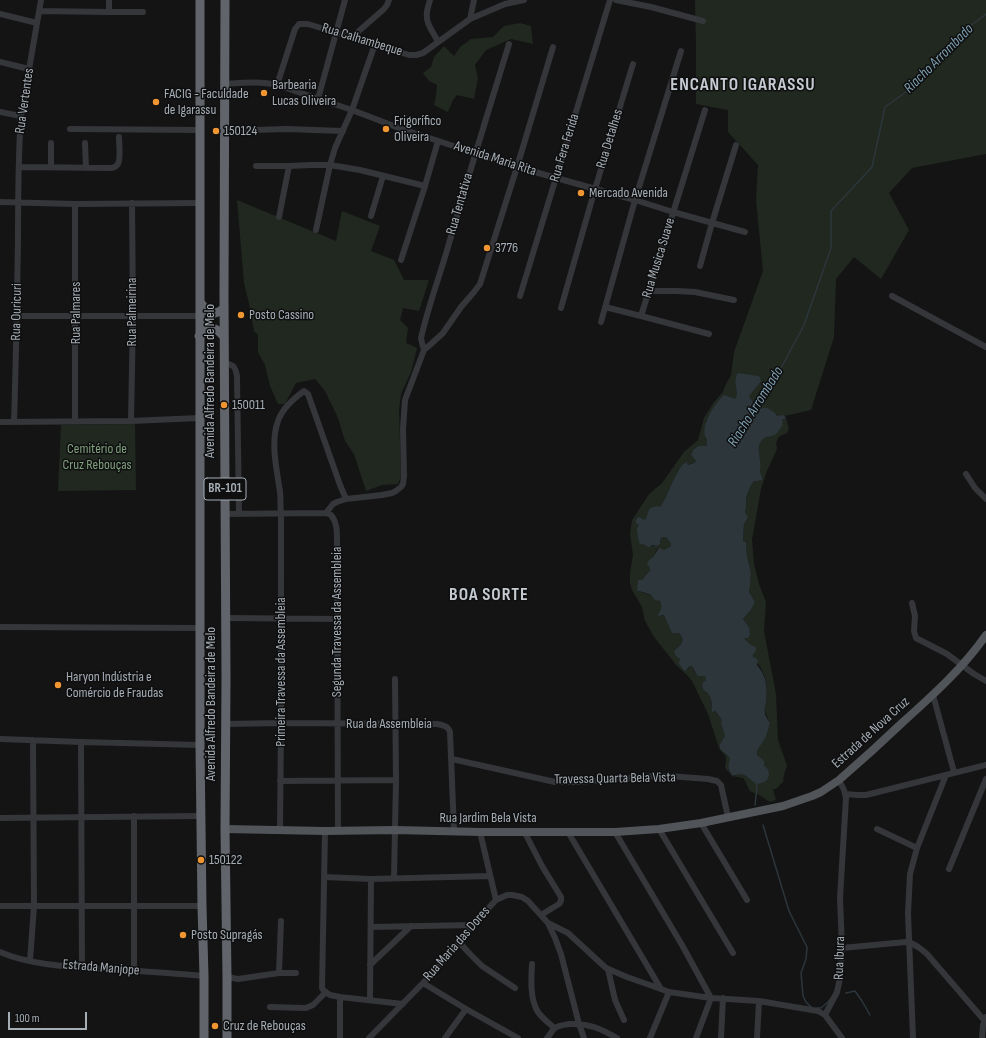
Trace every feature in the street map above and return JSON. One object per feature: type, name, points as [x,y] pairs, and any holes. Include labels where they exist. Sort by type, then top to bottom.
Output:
[{"type":"highway","name":"Avenida Alfredo Bandeira de Melo","points":[[200,0],[200,745],[204,976]]},
{"type":"highway","name":"Avenida Alfredo Bandeira de Melo","points":[[225,0],[224,364],[226,618],[225,829],[227,977]]},
{"type":"highway","points":[[200,302],[206,310],[212,314],[221,311],[224,307]]},
{"type":"highway","points":[[199,336],[202,332],[213,327],[224,337]]},
{"type":"highway","name":"BR-101","points":[[204,976],[204,1038]]},
{"type":"highway","name":"BR-101","points":[[227,977],[227,1038]]},
{"type":"main road","name":"Estrada de Nova Cruz","points":[[750,813],[799,801],[821,792],[839,780],[933,695],[979,646],[986,635]]},
{"type":"main road","name":"Rua Jardim Bela Vista","points":[[225,829],[325,831],[395,830],[480,832],[615,832],[659,829],[701,823],[750,813]]},
{"type":"street","name":"Rua Vertentes","points":[[18,202],[21,116],[40,0]]},
{"type":"street","points":[[109,0],[109,12]]},
{"type":"street","points":[[318,99],[345,0]]},
{"type":"street","points":[[352,37],[384,9],[389,0]]},
{"type":"street","points":[[430,0],[426,14],[427,22],[438,42]]},
{"type":"street","points":[[470,19],[474,0]]},
{"type":"street","name":"Rua Calhambeque","points":[[278,85],[295,29],[301,24],[308,24],[409,55],[416,55],[422,53],[470,19],[505,4],[524,0]]},
{"type":"street","name":"Rua Fera Ferida","points":[[520,296],[610,0]]},
{"type":"street","points":[[616,0],[651,7],[703,21]]},
{"type":"street","points":[[39,11],[143,12]]},
{"type":"street","points":[[0,14],[37,23]]},
{"type":"street","points":[[316,230],[330,165],[352,110],[375,44]]},
{"type":"street","name":"Rua Tentativa","points":[[424,350],[421,338],[429,305],[441,271],[509,44]]},
{"type":"street","points":[[225,514],[326,513],[333,504],[337,502],[346,499],[392,493],[398,490],[403,484],[403,429],[405,400],[424,350],[443,333],[461,307],[480,284],[553,47]]},
{"type":"street","points":[[601,322],[635,200],[681,51]]},
{"type":"street","points":[[0,62],[29,69]]},
{"type":"street","name":"Rua Detalhes","points":[[561,308],[633,64]]},
{"type":"street","name":"Avenida Maria Rita","points":[[224,84],[250,83],[278,85],[475,154],[744,232]]},
{"type":"street","name":"Rua Musica Suave","points":[[641,316],[705,110]]},
{"type":"street","points":[[0,112],[21,116]]},
{"type":"street","points":[[225,130],[286,129],[343,131]]},
{"type":"street","points":[[70,130],[200,130]]},
{"type":"street","points":[[19,167],[112,168],[117,165],[119,160],[119,137]]},
{"type":"street","points":[[401,260],[438,141]]},
{"type":"street","points":[[51,167],[52,143]]},
{"type":"street","points":[[85,143],[86,168]]},
{"type":"street","points":[[700,266],[736,145]]},
{"type":"street","points":[[256,166],[330,165],[360,170],[425,186]]},
{"type":"street","points":[[279,217],[290,166]]},
{"type":"street","points":[[371,216],[383,176]]},
{"type":"street","points":[[0,202],[75,204],[200,203]]},
{"type":"street","name":"Rua Ouricuri","points":[[14,422],[18,202]]},
{"type":"street","name":"Rua Palmeirina","points":[[131,421],[133,317],[132,203]]},
{"type":"street","name":"Rua Palmares","points":[[75,204],[75,421]]},
{"type":"street","points":[[649,291],[695,292],[734,300]]},
{"type":"street","points":[[892,296],[986,347]]},
{"type":"street","points":[[605,307],[709,334]]},
{"type":"street","points":[[17,316],[199,316]]},
{"type":"street","points":[[224,364],[232,365],[236,369],[238,514]]},
{"type":"street","name":"Primeira Travessa da Assembleia","points":[[280,830],[281,514],[275,454],[275,434],[278,421],[284,410],[294,398],[304,391],[308,394],[346,499]]},
{"type":"street","points":[[0,422],[131,421],[199,418]]},
{"type":"street","points":[[966,474],[975,488],[986,499]]},
{"type":"street","name":"Segunda Travessa da Assembleia","points":[[326,513],[333,517],[336,527],[338,831]]},
{"type":"street","points":[[912,603],[915,616],[914,631],[916,638],[948,654],[974,674],[986,681]]},
{"type":"street","points":[[226,618],[337,619]]},
{"type":"street","points":[[0,627],[200,628]]},
{"type":"street","points":[[394,878],[396,780],[395,679]]},
{"type":"street","points":[[933,695],[954,772]]},
{"type":"street","name":"Rua da Assembleia","points":[[226,724],[437,724],[446,726],[450,732],[454,831]]},
{"type":"street","points":[[0,739],[200,745]]},
{"type":"street","points":[[30,962],[34,906],[33,740]]},
{"type":"street","points":[[81,742],[82,968]]},
{"type":"street","name":"Travessa Quarta Bela Vista","points":[[452,759],[555,782],[578,782],[655,776],[714,780],[718,782],[721,787],[728,818]]},
{"type":"street","points":[[846,794],[866,795],[986,765]]},
{"type":"street","points":[[912,1038],[908,913],[910,878],[917,848],[946,775]]},
{"type":"street","points":[[949,869],[986,779]]},
{"type":"street","points":[[280,781],[396,780]]},
{"type":"street","name":"Rua Ibura","points":[[825,1015],[836,997],[842,974],[840,898],[846,794],[839,780]]},
{"type":"street","points":[[134,816],[134,971]]},
{"type":"street","points":[[0,818],[201,816]]},
{"type":"street","points":[[701,823],[747,900]]},
{"type":"street","points":[[659,829],[733,953]]},
{"type":"street","points":[[877,830],[917,848]]},
{"type":"street","points":[[325,831],[323,989],[330,994],[340,997],[403,1004]]},
{"type":"street","points":[[524,831],[542,866],[561,897],[559,904],[541,915]]},
{"type":"street","name":"Rua Maria das Dores","points":[[368,1038],[424,983],[473,924],[496,900],[480,832]]},
{"type":"street","points":[[568,832],[661,989]]},
{"type":"street","points":[[615,832],[704,982],[711,998],[696,1038]]},
{"type":"street","points":[[324,877],[371,879],[490,876]]},
{"type":"street","points":[[370,1000],[371,879]]},
{"type":"street","points":[[496,900],[507,896],[522,897],[528,901],[548,923],[561,954],[584,1038]]},
{"type":"street","points":[[0,906],[202,906]]},
{"type":"street","points":[[279,973],[281,921]]},
{"type":"street","points":[[548,923],[568,933],[608,969],[627,977],[669,992],[711,998],[759,1001],[818,1011],[825,1015],[842,1038]]},
{"type":"street","points":[[371,928],[473,924]]},
{"type":"street","points":[[370,965],[411,926]]},
{"type":"street","points":[[459,942],[482,966],[515,988]]},
{"type":"street","points":[[842,948],[910,942],[919,947],[985,1018],[982,1038]]},
{"type":"street","name":"Estrada Manjope","points":[[0,952],[30,962],[82,968],[204,976]]},
{"type":"street","points":[[532,964],[532,991],[536,1008],[554,1028]]},
{"type":"street","points":[[608,969],[615,1000],[624,1020]]},
{"type":"street","points":[[227,977],[238,979],[279,973],[296,973]]},
{"type":"street","points":[[424,983],[517,1038]]},
{"type":"street","points":[[270,1007],[306,1008],[313,1005],[326,992]]},
{"type":"street","points":[[650,1038],[669,992]]},
{"type":"street","points":[[340,997],[340,1038]]},
{"type":"street","points":[[721,1038],[723,998]]},
{"type":"street","points":[[757,1038],[759,1001]]},
{"type":"street","points":[[445,1038],[466,1009]]},
{"type":"street","points":[[548,1038],[554,1028],[564,1025],[579,1024],[589,1025],[600,1029],[617,1038]]},
{"type":"green space","points":[[695,0],[986,0],[986,154],[912,168],[889,193],[909,230],[881,279],[854,257],[836,279],[834,337],[811,410],[780,417],[768,436],[778,431],[782,420],[786,418],[789,429],[787,433],[778,438],[776,443],[777,449],[761,489],[752,540],[754,564],[759,584],[766,602],[764,631],[776,694],[778,740],[787,766],[783,782],[776,789],[773,789],[776,800],[770,802],[750,791],[743,778],[732,776],[725,768],[726,757],[719,748],[708,714],[692,681],[677,666],[654,637],[645,621],[642,607],[632,590],[630,583],[633,555],[630,534],[632,520],[649,494],[662,483],[684,452],[698,440],[704,418],[714,402],[723,392],[731,375],[734,352],[763,271],[756,200],[758,165],[728,132],[728,110],[696,104]],"holes":[[[722,397],[758,451],[760,470],[757,481],[754,481],[746,497],[745,512],[747,517],[744,524],[743,541],[746,542],[747,556],[751,573],[749,592],[755,602],[751,610],[743,619],[749,627],[744,638],[751,645],[752,656],[761,668],[767,688],[765,712],[770,723],[766,737],[757,751],[757,755],[764,766],[766,781],[762,783],[753,781],[742,774],[734,775],[730,773],[728,767],[730,758],[724,753],[720,744],[725,736],[722,720],[711,707],[710,695],[705,692],[707,679],[705,676],[699,676],[694,671],[692,666],[688,669],[682,668],[678,663],[680,660],[679,658],[682,645],[681,636],[679,633],[675,633],[664,615],[662,616],[661,603],[650,595],[637,591],[642,580],[650,570],[649,566],[657,549],[664,550],[671,546],[667,538],[664,537],[661,538],[661,542],[657,546],[643,545],[638,539],[638,530],[640,525],[647,519],[648,512],[651,508],[655,506],[660,508],[678,470],[688,463],[688,465],[696,461],[691,455],[693,450],[698,446],[707,445],[707,440],[705,437],[706,421]]]},
{"type":"green space","points":[[520,23],[531,26],[533,44],[511,39],[486,50],[475,65],[478,78],[474,99],[457,95],[448,112],[434,105],[437,85],[429,81],[423,73],[431,67],[434,57],[444,46],[454,56],[460,47],[471,39],[493,37],[504,26]]},
{"type":"green space","points":[[237,200],[336,241],[342,211],[380,226],[371,251],[394,260],[404,280],[429,280],[419,311],[403,308],[400,320],[408,328],[406,343],[417,348],[411,372],[401,394],[399,410],[401,476],[398,484],[382,485],[366,491],[354,454],[345,441],[338,418],[325,391],[315,379],[296,383],[285,404],[278,404],[270,386],[265,365],[258,352],[258,335],[254,331],[244,283]]},
{"type":"green space","name":"Cemitério de Cruz Rebouças","points":[[135,424],[136,490],[58,491],[61,425]]},
{"type":"water","points":[[738,373],[760,377],[761,381],[749,396],[751,400],[758,407],[767,408],[774,412],[777,416],[784,415],[786,418],[782,420],[783,424],[776,434],[764,438],[759,445],[760,472],[762,480],[754,481],[751,485],[746,499],[745,512],[748,517],[744,524],[743,541],[746,542],[747,556],[751,573],[749,592],[755,602],[751,610],[743,619],[749,627],[750,635],[748,638],[744,638],[751,645],[756,647],[756,650],[752,656],[758,660],[757,665],[766,682],[767,691],[765,712],[770,723],[766,737],[757,751],[757,755],[764,761],[764,766],[768,769],[769,773],[768,779],[765,782],[760,783],[755,783],[747,776],[740,774],[732,775],[730,773],[728,767],[730,758],[720,749],[720,744],[725,736],[721,723],[722,720],[715,711],[712,712],[710,696],[702,686],[703,682],[706,681],[705,676],[697,675],[692,666],[685,671],[678,663],[680,660],[674,651],[682,643],[681,636],[679,633],[672,633],[664,615],[658,616],[661,608],[660,601],[655,600],[651,595],[637,591],[638,580],[642,580],[650,570],[647,564],[648,562],[660,548],[664,550],[671,546],[671,544],[667,538],[664,537],[661,538],[660,544],[657,546],[652,545],[648,547],[640,544],[637,530],[639,525],[636,523],[636,520],[638,517],[644,520],[646,519],[648,511],[651,508],[655,506],[660,507],[679,469],[687,462],[688,465],[696,461],[691,455],[693,450],[698,446],[707,445],[705,429],[712,410],[724,395],[735,399],[737,396],[735,381]]},
{"type":"waterway","name":"Riacho Arrombado","points":[[759,408],[804,325],[831,248],[831,211],[872,167],[885,107],[917,84],[966,29],[986,14]]},
{"type":"waterway","name":"Riacho Arrombado","points":[[755,805],[757,786],[756,781]]},
{"type":"waterway","name":"Riacho Arrombado","points":[[763,825],[789,911],[807,947],[806,959],[801,973],[803,996],[811,1007]]},
{"type":"waterway","name":"Riacho Arrombado","points":[[846,993],[855,991],[870,1015]]},
{"type":"waterway","name":"Riacho Arrombado","points":[[817,1008],[821,1008],[831,998]]},
{"type":"place","name":"Barbearia Lucas Oliveira","points":[[264,93]]},
{"type":"place","name":"FACIG - Faculdade de Igarassu","points":[[156,102]]},
{"type":"place","name":"Frigorífico Oliveira","points":[[386,129]]},
{"type":"place","name":"150124","points":[[216,131]]},
{"type":"place","name":"Mercado Avenida","points":[[581,193]]},
{"type":"place","name":"3776","points":[[487,248]]},
{"type":"place","name":"Posto Cassino","points":[[241,315]]},
{"type":"place","name":"150011","points":[[224,405]]},
{"type":"place","name":"Haryon Indústria e Comércio de Fraudas","points":[[58,685]]},
{"type":"place","name":"150122","points":[[201,860]]},
{"type":"place","name":"Posto Supragás","points":[[183,935]]},
{"type":"place","name":"Cruz de Rebouças","points":[[215,1026]]},
{"type":"district","name":"ENCANTO IGARASSU","points":[[743,85]]},
{"type":"district","name":"BOA SORTE","points":[[489,595]]}]
